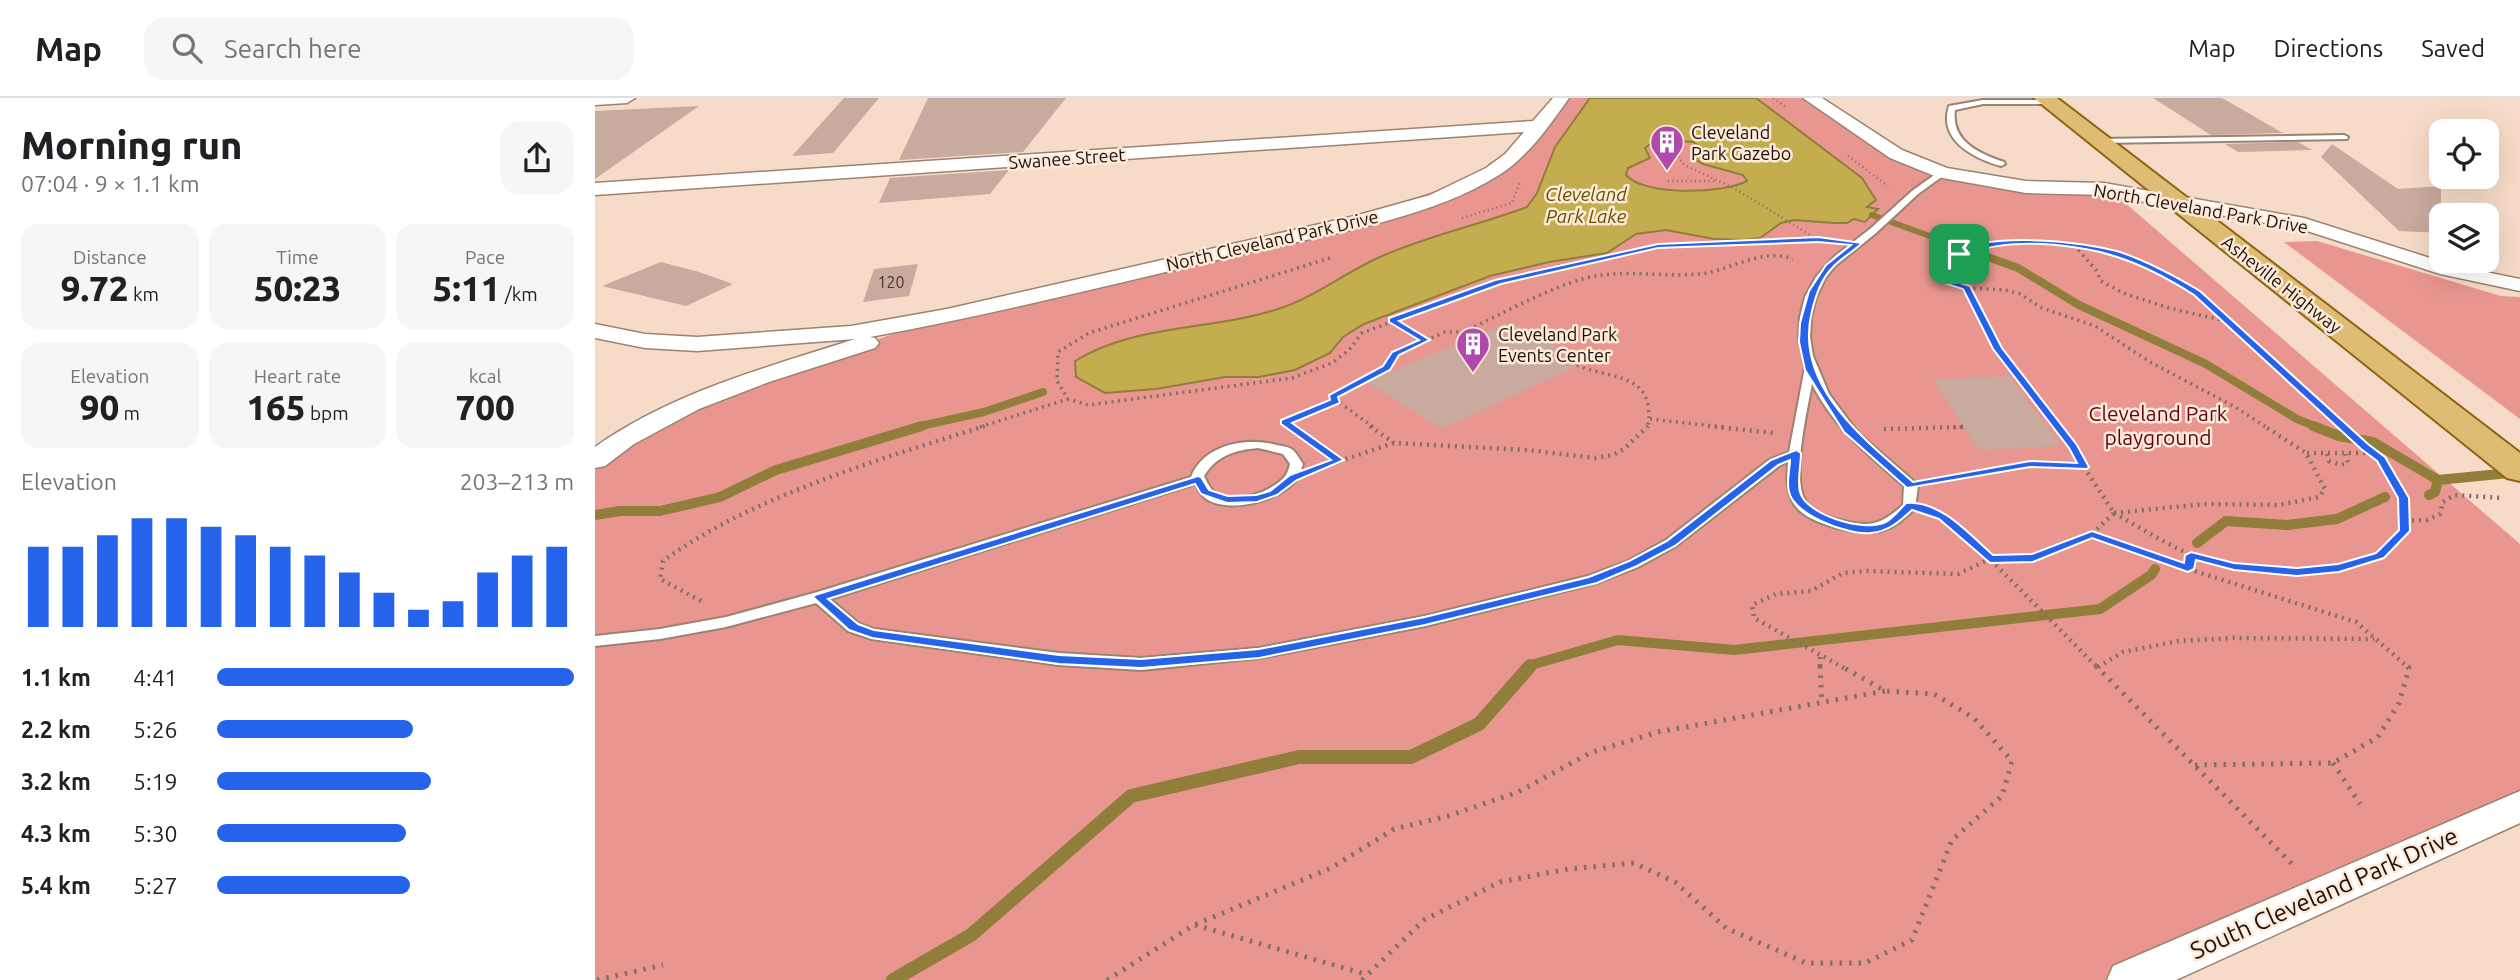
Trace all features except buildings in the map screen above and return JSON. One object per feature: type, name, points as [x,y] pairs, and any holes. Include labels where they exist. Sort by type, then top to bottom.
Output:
[{"type":"main road","name":"Asheville Highway","points":[[2047,100],[2467,428],[2513,484]]},
{"type":"street","points":[[595,100],[627,98]]},
{"type":"street","name":"North Cleveland Park Drive","points":[[595,331],[645,341],[697,344],[827,335],[947,316],[1370,218],[1425,203],[1468,186],[1492,172],[1511,158],[1561,98]]},
{"type":"street","name":"North Cleveland Park Drive","points":[[1811,98],[1896,155],[1943,173],[2016,186],[2104,188],[2304,224],[2447,270],[2520,285]]},
{"type":"street","name":"Swanee Street","points":[[595,189],[1539,126]]},
{"type":"street","name":"North Cleveland Park Drive","points":[[595,460],[633,434],[703,399],[947,316]]},
{"type":"street","name":"South Cleveland Park Drive","points":[[2129,980],[2520,806]]},
{"type":"lane","points":[[2001,164],[1976,155],[1961,143],[1952,131],[1952,108],[1973,103],[2047,100]]},
{"type":"lane","points":[[2099,141],[2344,137]]},
{"type":"lane","points":[[1809,370],[1848,429],[1911,485],[1910,506],[1890,524],[1868,531],[1832,522],[1801,506],[1794,491],[1796,453],[1809,370],[1803,342],[1805,323],[1813,291],[1829,267],[1874,231],[1921,184],[1943,173]]},
{"type":"lane","points":[[1258,444],[1281,448],[1291,454],[1297,469],[1294,478],[1274,493],[1244,500],[1216,498],[1204,492],[1198,479],[1203,464],[1214,455],[1244,445],[1258,444]]},
{"type":"lane","points":[[819,597],[853,627],[872,634],[1059,659],[1141,664],[1259,653],[1449,616],[1592,580],[1633,564],[1671,543],[1775,463],[1796,453]]},
{"type":"lane","points":[[595,640],[660,634],[726,622],[819,597],[1198,479]]},
{"type":"path","points":[[1673,149],[1684,165],[1732,187],[1818,240]]},
{"type":"path","points":[[1451,220],[1512,203],[1518,194],[1521,180]]},
{"type":"path","points":[[1668,181],[1720,181]]},
{"type":"path","points":[[726,622],[717,607],[690,597],[660,579],[663,561],[684,545],[822,480],[1068,399],[1088,405],[1279,383],[1321,368],[1351,350],[1361,333],[1498,282],[1658,246],[1818,240],[1858,243]]},
{"type":"path","points":[[1885,691],[1755,618],[1752,605],[1776,594],[1811,591],[1843,573],[1867,571],[1958,574],[1990,559],[2033,558],[2092,534],[2114,513],[2206,505],[2279,505],[2319,497],[2325,489],[2306,453],[2235,407],[2150,362],[2095,326],[2042,308],[2020,294],[2005,290],[1967,288],[1947,282],[1942,275],[1948,262],[1959,254],[1995,243],[2074,244],[2118,254],[2165,273],[2197,293],[2364,447],[2381,459],[2404,498],[2405,531],[2380,556],[2339,568],[2284,571],[2234,566],[2191,555],[2114,513],[2073,447],[1998,349],[1967,288]]},
{"type":"path","points":[[2074,244],[2096,270],[2101,281],[2123,293],[2169,308],[2227,321]]},
{"type":"path","points":[[1068,399],[1057,381],[1058,352],[1071,342],[1101,329],[1197,302],[1257,279],[1342,254]]},
{"type":"path","points":[[1394,443],[1332,397],[1387,368],[1395,354],[1445,332],[1463,332],[1576,281],[1599,275],[1621,272],[1701,275],[1761,257],[1780,254],[1793,258]]},
{"type":"path","points":[[1392,320],[1426,340]]},
{"type":"path","points":[[1294,478],[1339,460],[1369,453],[1394,443],[1527,450],[1597,458],[1624,449],[1647,427],[1650,419],[1647,396],[1640,386],[1629,380],[1593,373],[1577,365]]},
{"type":"path","points":[[1294,429],[1285,422],[1337,401]]},
{"type":"path","points":[[1650,419],[1777,433]]},
{"type":"path","points":[[1304,436],[1339,460]]},
{"type":"path","points":[[2306,453],[2373,453]]},
{"type":"path","points":[[2327,454],[2329,461],[2341,465],[2348,463],[2346,454]]},
{"type":"path","points":[[1911,485],[2030,464],[2084,467]]},
{"type":"path","points":[[2405,521],[2427,520],[2440,514],[2443,502],[2454,495],[2513,484]]},
{"type":"path","points":[[1910,506],[1943,517],[1990,559],[2322,893]]},
{"type":"path","points":[[2092,534],[2188,569],[2356,622],[2409,668],[2399,703],[2378,737],[2333,763],[2195,765]]},
{"type":"path","points":[[2188,569],[2191,555]]},
{"type":"path","points":[[2098,667],[2123,652],[2178,641],[2234,638],[2375,639]]},
{"type":"path","points":[[1820,656],[1822,702]]},
{"type":"path","points":[[1107,980],[1194,925],[1331,868],[1394,829],[1448,816],[1518,792],[1592,752],[1658,732],[1885,691],[1934,694],[1974,718],[2012,761],[2002,796],[1952,840],[1912,940],[1865,963],[1806,963],[1726,928],[1675,882],[1634,863],[1568,869],[1500,882],[1424,920],[1364,977],[1194,925]]},
{"type":"path","points":[[2333,763],[2360,804]]},
{"type":"path","points":[[597,980],[663,965]]},
{"type":"green space","name":"Cleveland Park playground","points":[[1557,98],[1810,98],[1877,143],[1969,179],[2109,189],[2520,544],[2520,810],[2144,980],[595,980],[595,464],[602,454],[786,370],[899,332],[1315,231],[1492,172]]},
{"type":"green space","points":[[2317,241],[2501,296],[2520,297],[2520,419],[2284,242]]},
{"type":"water","name":"Cleveland Park Lake","points":[[1590,98],[1756,98],[1862,178],[1876,200],[1867,207],[1878,209],[1865,222],[1854,219],[1847,223],[1794,220],[1781,223],[1760,238],[1745,240],[1714,239],[1666,230],[1636,234],[1607,253],[1549,262],[1490,276],[1364,324],[1343,337],[1330,353],[1295,370],[1259,377],[1225,377],[1156,389],[1105,393],[1076,377],[1075,361],[1099,349],[1149,334],[1229,321],[1281,308],[1367,263],[1398,250],[1527,207],[1537,193],[1555,147]],"holes":[[[1653,142],[1693,142],[1702,148],[1696,160],[1743,175],[1747,181],[1721,188],[1684,191],[1649,187],[1626,175],[1628,168],[1650,158],[1645,148]]]},
{"type":"waterway","points":[[1872,215],[1946,242]]},
{"type":"waterway","points":[[1941,240],[2018,268],[2079,305],[2206,364],[2297,419],[2317,427]]},
{"type":"waterway","points":[[916,427],[984,412],[1043,392]]},
{"type":"waterway","points":[[595,515],[620,511],[660,511],[720,497],[776,470],[922,426]]},
{"type":"waterway","points":[[2313,426],[2339,436],[2373,442],[2438,480]]},
{"type":"waterway","points":[[2438,480],[2520,472]]},
{"type":"waterway","points":[[2429,495],[2435,492],[2438,480]]},
{"type":"waterway","points":[[2197,543],[2226,521],[2287,525],[2337,519],[2385,497]]},
{"type":"waterway","points":[[1530,666],[1618,640],[1734,650],[2100,609],[2151,575],[2155,569]]},
{"type":"waterway","points":[[893,980],[971,935],[1131,796],[1299,757],[1411,757],[1479,724],[1530,666]]},
{"type":"place","name":"Cleveland Park Gazebo","points":[[1667,172]]},
{"type":"place","name":"Cleveland Park Events Center","points":[[1473,374]]},
{"type":"route","points":[[1818,240],[1858,243],[1829,267],[1813,291],[1803,342],[1809,370],[1848,429],[1911,485],[2030,464],[2084,467],[2073,447],[1998,349],[1967,288],[1947,282],[1942,275],[1948,262],[1959,254],[1995,243],[2074,244],[2118,254],[2165,273],[2197,293],[2364,447],[2381,459],[2404,498],[2405,531],[2380,556],[2339,568],[2297,572],[2234,566],[2191,555],[2188,569],[2092,534],[2033,558],[1990,559],[1943,517],[1910,506],[1890,524],[1868,531],[1832,522],[1801,506],[1794,491],[1793,469],[1796,453],[1775,463],[1671,543],[1633,564],[1592,580],[1425,621],[1259,653],[1141,664],[1059,659],[872,634],[853,627],[819,597],[1198,479],[1204,492],[1216,498],[1244,500],[1274,493],[1294,478],[1339,460],[1285,422],[1337,401],[1332,397],[1387,368],[1395,354],[1426,340],[1392,320],[1498,282],[1549,268],[1685,243],[1727,245],[1818,240]]}]
